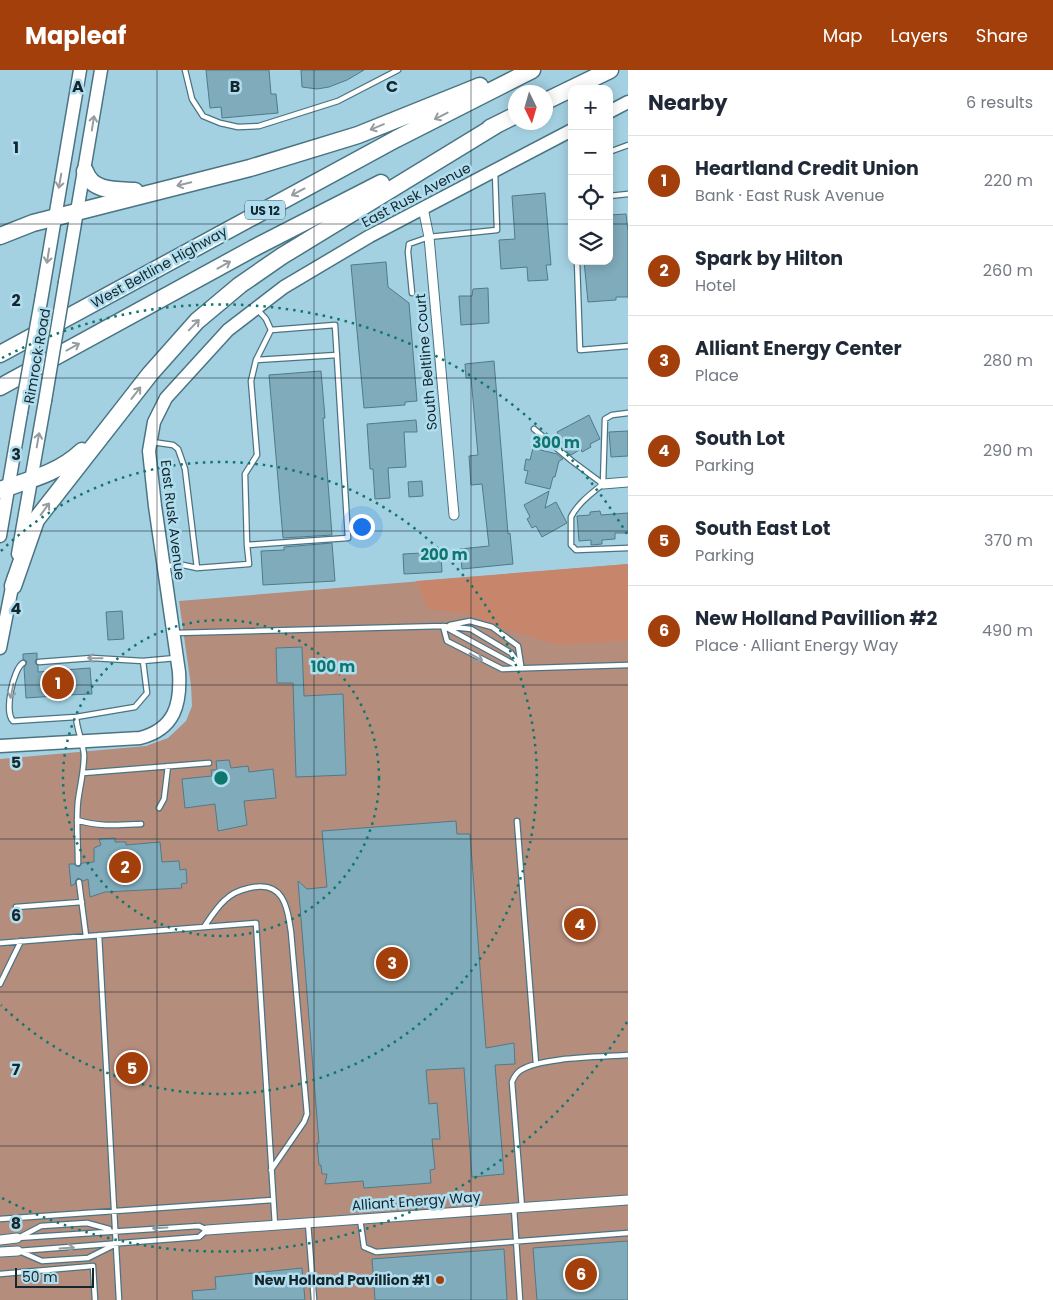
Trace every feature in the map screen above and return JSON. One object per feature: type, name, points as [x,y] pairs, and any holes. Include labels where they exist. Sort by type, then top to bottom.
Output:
[{"type":"highway","points":[[0,236],[33,222],[250,168],[358,135],[520,70]]},
{"type":"highway","name":"West Beltline Highway","points":[[0,354],[396,138],[532,70]]},
{"type":"highway","points":[[553,98],[610,70]]},
{"type":"highway","name":"West Beltline Highway","points":[[0,388],[254,248],[508,119]]},
{"type":"highway","points":[[13,586],[36,520],[150,374],[197,321],[240,284],[314,235],[498,124]]},
{"type":"highway","points":[[85,171],[88,179],[93,184],[108,190],[153,192]]},
{"type":"highway","points":[[4,489],[54,472],[72,460],[111,424]]},
{"type":"main road","name":"Rimrock Road","points":[[0,536],[4,489],[21,413],[80,70]]},
{"type":"main road","name":"Rimrock Road","points":[[0,648],[13,586],[101,70]]},
{"type":"main road","points":[[613,110],[628,102]]},
{"type":"main road","name":"East Rusk Avenue","points":[[0,746],[140,738],[156,732],[173,716],[179,698],[177,658],[150,469],[150,442],[154,422],[166,398],[217,342],[256,307],[301,277],[370,236],[568,132]]},
{"type":"street","name":"South Beltline Court","points":[[423,208],[429,237],[454,515]]},
{"type":"street","points":[[603,484],[628,482]]},
{"type":"street","name":"Alliant Energy Way","points":[[207,1230],[628,1200]]},
{"type":"street","points":[[0,1240],[17,1238]]},
{"type":"street","points":[[0,1252],[18,1250]]},
{"type":"lane","points":[[185,70],[192,99],[203,116],[220,123],[238,127],[259,126],[338,101],[398,70]]},
{"type":"lane","points":[[382,70],[383,78]]},
{"type":"lane","points":[[613,151],[628,145]]},
{"type":"lane","points":[[412,292],[409,244],[429,237],[497,230],[495,171]]},
{"type":"lane","points":[[613,196],[628,194]]},
{"type":"lane","points":[[577,265],[580,350],[628,346]]},
{"type":"lane","points":[[256,307],[266,319],[271,330]]},
{"type":"lane","points":[[247,545],[348,538],[335,325],[271,330]]},
{"type":"lane","points":[[164,566],[183,565],[196,568],[249,564],[244,474],[257,455],[251,381],[256,360],[271,330]]},
{"type":"lane","points":[[256,360],[337,355]]},
{"type":"lane","points":[[628,413],[605,418],[603,484],[579,504],[571,517],[571,545],[576,550],[628,548]]},
{"type":"lane","points":[[534,429],[572,462],[603,484]]},
{"type":"lane","points":[[150,442],[173,445],[178,449],[186,469],[196,568]]},
{"type":"lane","points":[[443,626],[470,621],[492,627],[518,646],[522,668]]},
{"type":"lane","points":[[443,626],[522,668]]},
{"type":"lane","points":[[443,626],[447,641],[481,660],[502,669],[628,665]]},
{"type":"lane","points":[[173,633],[443,626],[470,629],[511,653],[522,668]]},
{"type":"lane","points":[[39,662],[92,658],[143,661],[177,658]]},
{"type":"lane","points":[[22,663],[16,671],[8,707],[10,718],[13,721],[76,717],[135,707],[147,693],[143,661]]},
{"type":"lane","points":[[76,717],[82,742],[83,773],[78,802],[78,863]]},
{"type":"lane","points":[[83,773],[209,763]]},
{"type":"lane","points":[[159,808],[164,799],[168,766]]},
{"type":"lane","points":[[77,820],[101,825],[141,824]]},
{"type":"lane","points":[[517,821],[536,1064]]},
{"type":"lane","points":[[79,882],[86,936]]},
{"type":"lane","points":[[204,927],[224,900],[238,891],[252,887],[264,886],[272,888],[281,896],[287,907],[291,932],[307,1114],[304,1122],[271,1170]]},
{"type":"lane","points":[[16,907],[82,902]]},
{"type":"lane","points":[[0,942],[256,923],[275,1226]]},
{"type":"lane","points":[[99,935],[120,1300]]},
{"type":"lane","points":[[0,984],[21,941]]},
{"type":"lane","points":[[520,1300],[512,1082],[514,1075],[520,1070],[536,1064],[628,1055]]},
{"type":"lane","points":[[0,1219],[273,1200]]},
{"type":"lane","points":[[360,1219],[364,1247],[376,1252],[628,1233]]},
{"type":"lane","points":[[17,1238],[41,1226],[87,1223],[115,1230]]},
{"type":"lane","points":[[308,1223],[314,1300]]},
{"type":"lane","points":[[17,1238],[115,1230],[199,1226],[207,1230],[199,1237],[18,1250]]},
{"type":"lane","points":[[18,1250],[42,1261],[88,1258],[116,1244]]},
{"type":"lane","points":[[0,1274],[93,1266],[95,1300]]},
{"type":"shaded area","points":[[628,564],[628,1300],[0,1300],[0,759],[146,746],[168,738],[186,721],[192,706],[179,601]]},
{"type":"shaded area","points":[[628,564],[628,641],[557,645],[497,626],[467,614],[428,609],[416,581]]},
{"type":"building","points":[[206,70],[269,70],[271,94],[276,94],[278,113],[222,118],[221,107],[210,108]]},
{"type":"building","points":[[301,70],[364,70],[347,80],[329,87],[317,89],[302,87]]},
{"type":"building","points":[[545,193],[551,265],[546,265],[548,280],[528,281],[527,267],[501,269],[499,240],[515,239],[512,196]]},
{"type":"building","points":[[626,214],[628,232],[628,297],[588,302],[584,265],[613,265],[613,215]]},
{"type":"building","points":[[386,262],[388,287],[409,303],[417,401],[405,402],[405,405],[364,408],[351,265]]},
{"type":"building","points":[[488,288],[489,323],[461,325],[459,296],[472,296],[473,289]]},
{"type":"building","points":[[494,361],[508,534],[510,533],[513,564],[462,569],[460,549],[489,546],[482,484],[471,485],[469,456],[478,455],[471,378],[466,378],[465,364]]},
{"type":"building","points":[[321,371],[332,535],[283,538],[269,375]]},
{"type":"building","points":[[589,415],[600,439],[590,444],[591,447],[582,452],[581,449],[571,455],[567,452],[557,432]]},
{"type":"building","points":[[416,420],[417,432],[404,432],[406,467],[388,468],[390,498],[375,499],[373,469],[370,469],[367,424]]},
{"type":"building","points":[[628,431],[628,456],[611,457],[609,432]]},
{"type":"building","points":[[533,448],[557,454],[563,459],[559,461],[550,489],[525,483],[528,471],[524,470],[526,459],[530,460]]},
{"type":"building","points":[[422,481],[423,496],[409,497],[408,482]]},
{"type":"building","points":[[549,491],[545,508],[556,502],[567,523],[542,537],[536,526],[532,528],[527,519],[530,517],[524,505]]},
{"type":"building","points":[[600,511],[601,515],[628,513],[628,533],[615,533],[615,539],[602,540],[602,544],[591,545],[591,540],[579,541],[577,516],[590,515],[590,512]]},
{"type":"building","points":[[332,543],[335,581],[263,585],[261,551],[284,550],[284,547]]},
{"type":"building","points":[[441,552],[442,572],[404,574],[403,554]]},
{"type":"building","points":[[122,611],[124,639],[108,640],[106,612]]},
{"type":"building","points":[[302,647],[304,696],[343,694],[346,775],[296,777],[293,683],[277,683],[276,648]]},
{"type":"building","points":[[37,653],[35,662],[38,666],[38,672],[90,668],[92,694],[66,695],[66,699],[55,700],[55,696],[26,698],[24,668],[27,662],[23,659],[23,654]]},
{"type":"building","points":[[229,760],[231,768],[248,766],[249,772],[273,769],[276,798],[244,801],[247,825],[218,831],[215,804],[185,808],[182,779],[212,776],[211,770],[217,770],[216,761]]},
{"type":"building","points":[[456,821],[457,834],[470,834],[486,1048],[514,1043],[515,1064],[495,1065],[504,1174],[472,1177],[464,1068],[426,1070],[429,1104],[437,1103],[440,1139],[432,1139],[435,1169],[430,1170],[431,1183],[364,1188],[363,1181],[325,1184],[327,1174],[322,1174],[321,1165],[319,1165],[317,1143],[319,1143],[298,881],[307,889],[327,887],[322,831]]},
{"type":"building","points":[[115,838],[115,842],[126,842],[126,845],[160,842],[162,862],[179,861],[180,870],[186,869],[187,883],[181,884],[182,888],[105,892],[90,897],[88,879],[83,881],[78,878],[75,884],[71,886],[69,864],[79,867],[82,863],[94,862],[94,848],[101,845],[99,839]]},
{"type":"building","points":[[628,1241],[628,1300],[537,1300],[533,1248]]},
{"type":"building","name":"New Holland Pavillion #1","points":[[504,1249],[507,1300],[375,1300],[372,1259]]},
{"type":"building","points":[[302,1268],[305,1300],[193,1300],[192,1291],[216,1289],[215,1277]]},
{"type":"place","name":"Heartland Credit Union","points":[[58,683]]},
{"type":"place","name":"Spark by Hilton","points":[[125,867]]},
{"type":"place","name":"South Lot","points":[[580,924]]},
{"type":"place","name":"Alliant Energy Center","points":[[392,963]]},
{"type":"place","name":"South East Lot","points":[[132,1068]]},
{"type":"place","name":"New Holland Pavillion #2","points":[[581,1274]]},
{"type":"place","name":"New Holland Pavillion #1","points":[[440,1280]]}]
